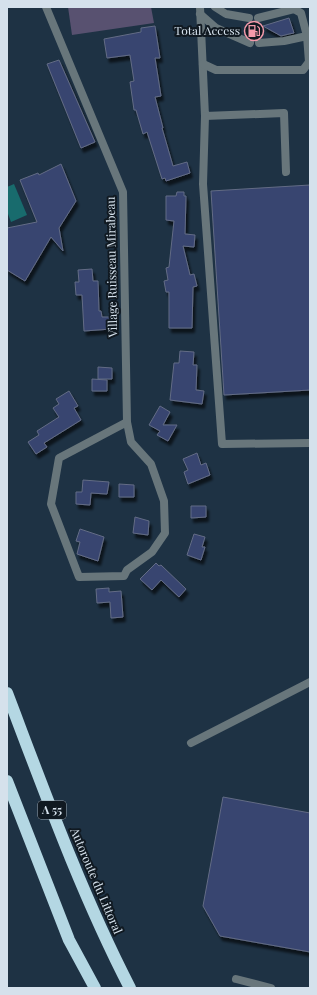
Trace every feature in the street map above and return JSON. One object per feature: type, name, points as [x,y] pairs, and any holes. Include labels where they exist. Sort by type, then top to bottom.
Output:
[{"type":"highway","name":"Autoroute du Littoral","points":[[7,693],[61,836],[99,926],[130,988]]},
{"type":"highway","name":"A 55","points":[[7,781],[69,940],[95,988]]},
{"type":"street","name":"Village Ruisseau Mirabeau","points":[[46,7],[123,192],[127,422],[131,442],[151,464],[164,501],[165,533],[152,552],[127,570],[124,576],[79,577],[51,504],[59,458],[127,422]]},
{"type":"street","points":[[216,7],[226,14],[249,18]]},
{"type":"street","points":[[203,64],[216,70],[303,70],[309,62],[308,36],[301,13],[294,8],[258,18]]},
{"type":"street","points":[[200,11],[216,28],[250,43]]},
{"type":"street","points":[[200,11],[205,116],[203,184],[222,444],[310,443]]},
{"type":"street","points":[[259,43],[284,41],[308,36]]},
{"type":"street","points":[[205,116],[284,113],[286,172]]},
{"type":"street","points":[[191,743],[310,682]]},
{"type":"street","points":[[236,979],[270,988]]},
{"type":"shaded area","points":[[68,7],[151,7],[154,23],[72,35]]},
{"type":"shaded area","points":[[14,184],[27,215],[11,222],[7,211],[7,187]]},
{"type":"building","points":[[289,18],[294,33],[281,36],[263,26]]},
{"type":"building","points":[[155,26],[160,58],[155,58],[161,96],[155,97],[162,128],[173,166],[187,162],[190,173],[166,181],[165,178],[162,179],[147,132],[143,134],[136,110],[134,110],[130,82],[134,81],[130,55],[107,58],[104,39],[141,32],[141,28]]},
{"type":"building","points":[[59,60],[95,142],[81,148],[47,64]]},
{"type":"building","points":[[61,164],[76,201],[59,228],[63,251],[51,237],[25,281],[7,270],[7,228],[37,222],[20,180],[38,173],[39,175]]},
{"type":"building","points":[[310,185],[310,390],[224,395],[211,191]]},
{"type":"building","points":[[177,192],[184,192],[184,196],[186,196],[185,234],[195,235],[194,247],[183,246],[190,275],[194,274],[197,286],[193,287],[192,328],[169,328],[169,292],[166,292],[164,281],[168,280],[166,268],[169,267],[174,221],[166,220],[166,196],[176,196]]},
{"type":"building","points":[[92,269],[93,281],[98,281],[99,311],[101,311],[102,317],[110,317],[111,329],[84,331],[82,295],[76,295],[75,282],[79,282],[78,270]]},
{"type":"building","points":[[180,351],[194,352],[193,365],[197,365],[196,390],[204,391],[202,404],[170,400],[174,363],[179,363]]},
{"type":"building","points":[[98,367],[112,368],[112,379],[98,379]]},
{"type":"building","points":[[92,379],[107,380],[107,391],[92,391]]},
{"type":"building","points":[[69,391],[78,406],[74,408],[81,420],[44,443],[47,447],[36,454],[28,442],[39,435],[37,431],[59,417],[53,408],[59,404],[56,399]]},
{"type":"building","points":[[160,406],[170,412],[163,425],[177,425],[168,441],[157,435],[160,431],[149,425]]},
{"type":"building","points":[[197,453],[201,465],[206,463],[210,475],[188,484],[184,472],[188,470],[183,459]]},
{"type":"building","points":[[83,480],[109,482],[107,494],[91,493],[90,505],[76,504],[76,492],[82,492]]},
{"type":"building","points":[[119,484],[134,485],[134,497],[119,497]]},
{"type":"building","points":[[191,506],[206,506],[206,517],[191,518]]},
{"type":"building","points":[[135,517],[149,521],[148,535],[133,533]]},
{"type":"building","points":[[80,529],[104,537],[98,561],[77,554],[80,542],[76,541]]},
{"type":"building","points":[[194,534],[205,537],[202,547],[205,547],[201,560],[187,555]]},
{"type":"building","points":[[156,563],[159,566],[161,565],[186,589],[179,597],[161,580],[152,590],[140,579]]},
{"type":"building","points":[[109,588],[109,592],[121,591],[123,617],[111,618],[110,602],[97,603],[96,589]]},
{"type":"building","points":[[223,797],[310,813],[310,952],[220,936],[203,906]]},
{"type":"place","name":"Total Access","points":[[254,31]]}]
